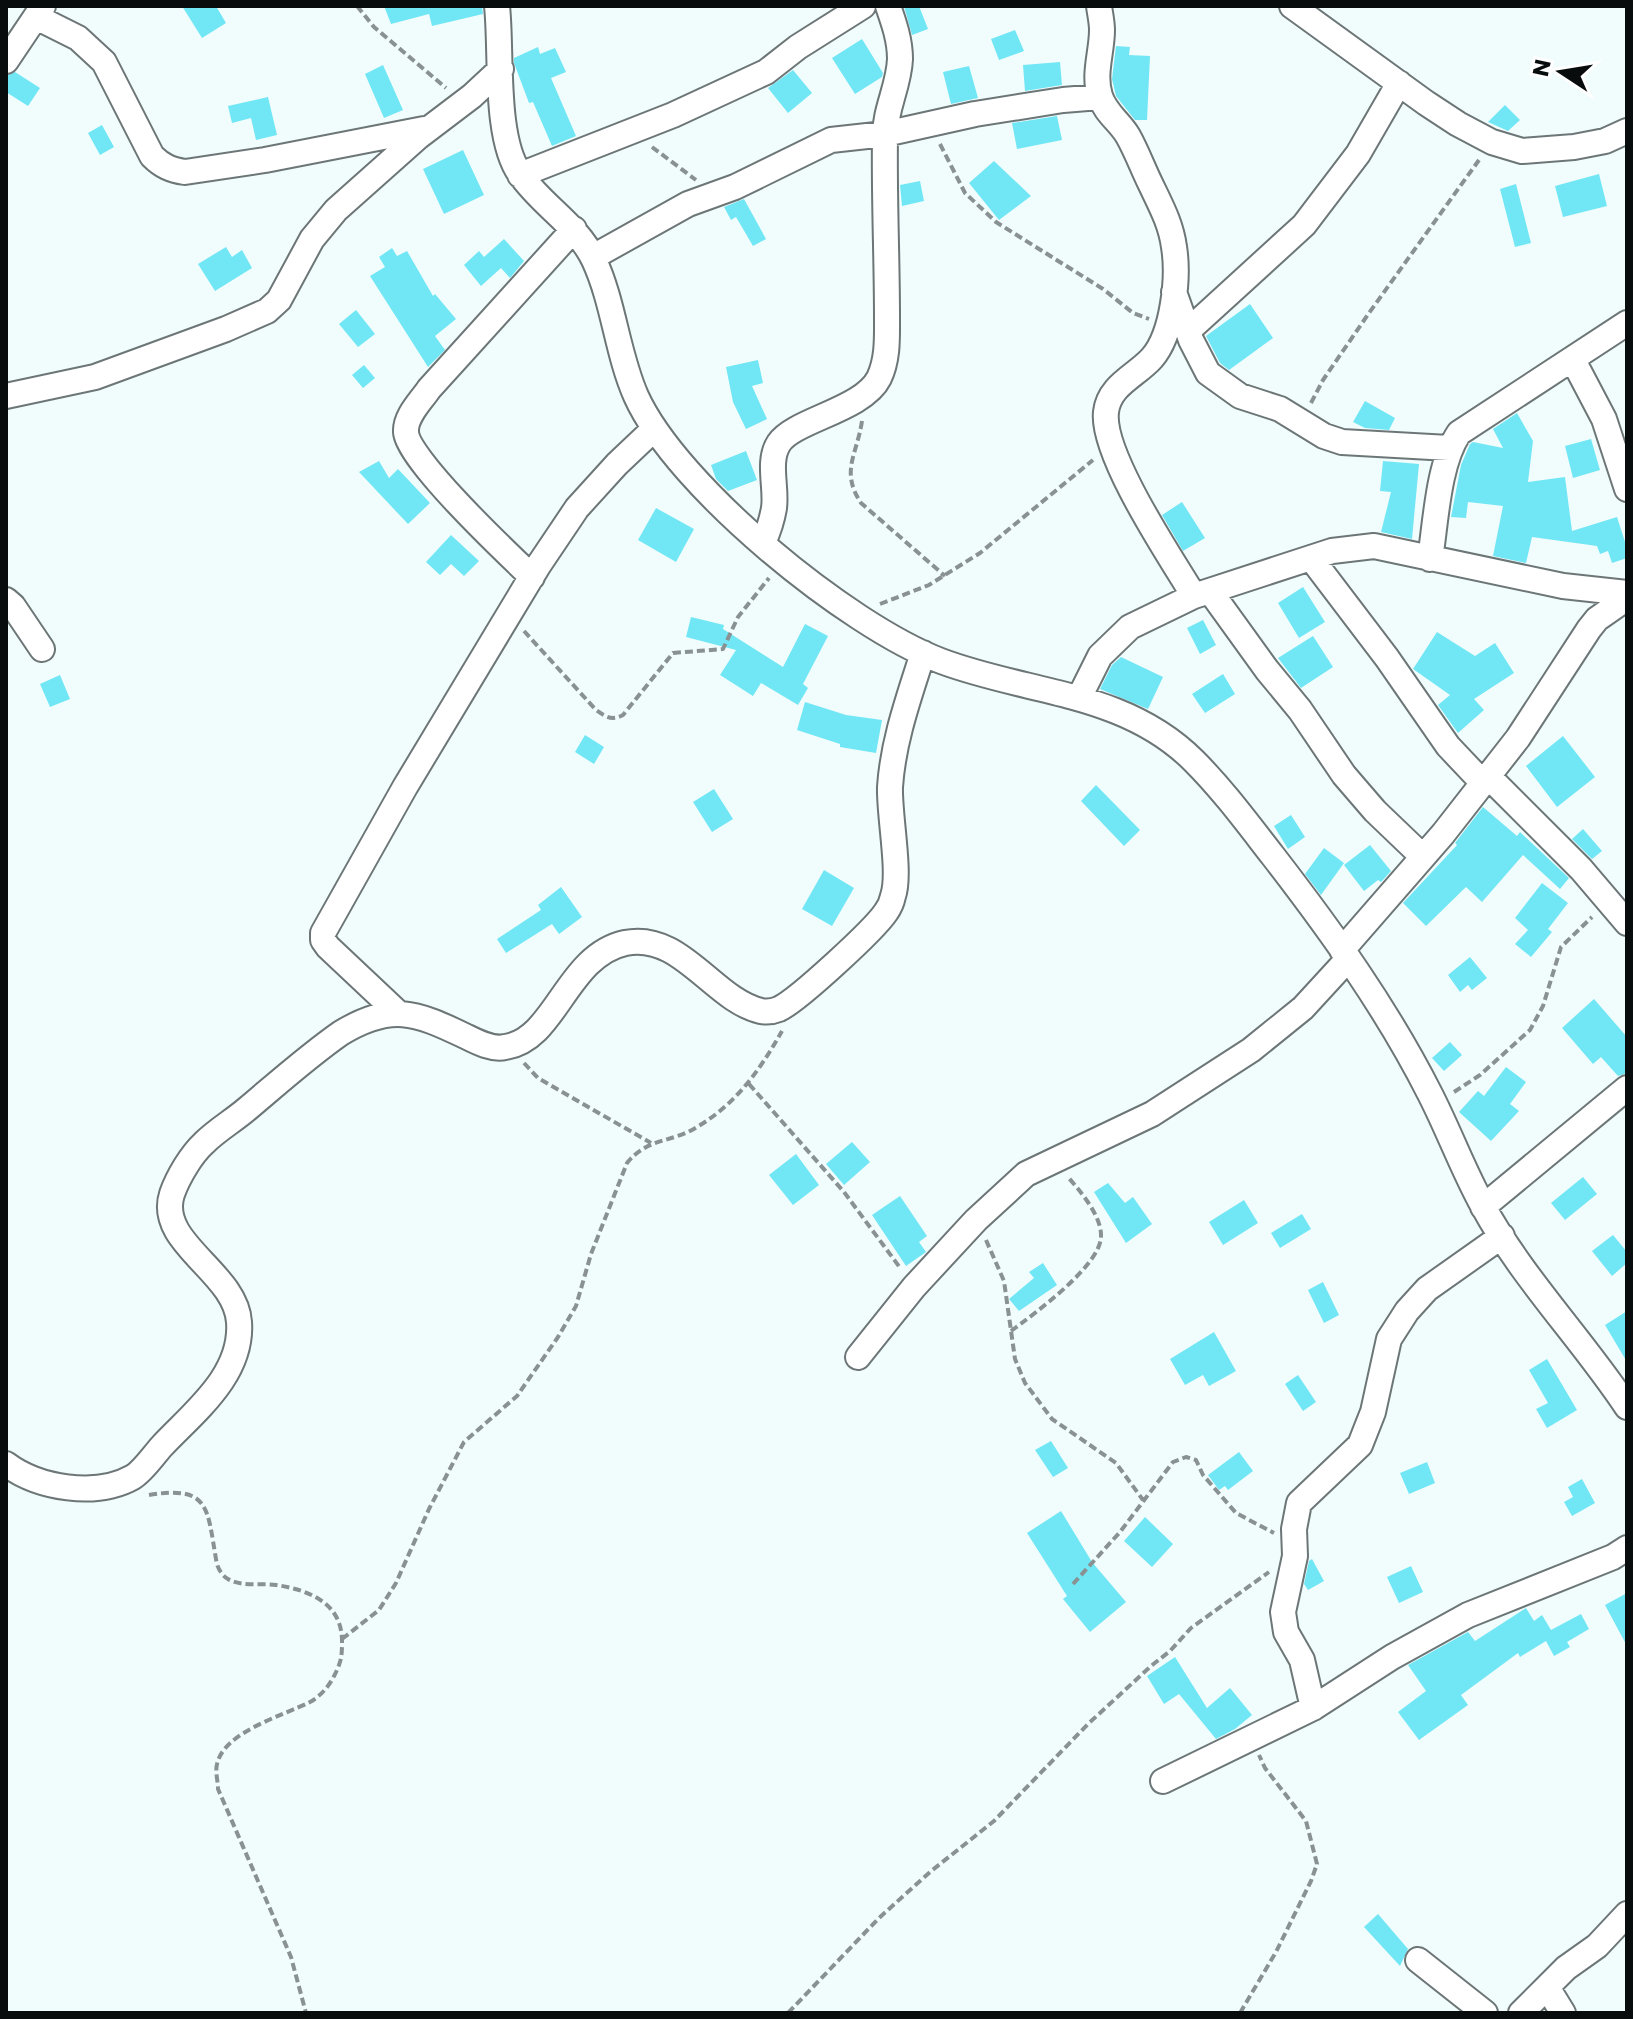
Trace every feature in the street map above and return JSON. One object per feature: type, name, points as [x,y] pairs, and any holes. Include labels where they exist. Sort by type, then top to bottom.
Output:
[{"type":"street","points":[[497,6],[506,134],[511,157],[520,175],[574,229],[593,257],[637,398],[654,429],[685,469],[781,561],[903,644],[941,661],[1131,715],[1158,731],[1193,759],[1231,802],[1345,954],[1395,1029],[1435,1104],[1483,1207],[1627,1407]]},
{"type":"street","points":[[520,175],[673,115],[766,72],[831,14],[863,6]]},
{"type":"street","points":[[763,543],[774,510],[774,459],[781,439],[864,393],[878,381],[887,344],[885,134],[888,104],[895,89],[900,60],[896,28],[888,6]]},
{"type":"street","points":[[1099,6],[1102,31],[1097,74],[1100,97],[1112,119],[1126,133],[1165,209],[1175,248],[1174,292],[1178,328],[1191,340],[1208,373],[1240,396],[1280,409],[1324,436],[1342,442],[1449,448]]},
{"type":"street","points":[[1292,6],[1458,124],[1492,142],[1522,151],[1574,147],[1605,141],[1627,131]]},
{"type":"street","points":[[6,61],[40,11],[78,38],[104,62],[152,156],[172,170],[185,172],[250,162],[431,127]]},
{"type":"street","points":[[6,396],[95,377],[267,311],[291,282],[303,254],[322,225],[501,69]]},
{"type":"street","points":[[1399,83],[1358,154],[1304,225],[1178,328],[1109,400],[1105,420],[1111,445],[1157,534],[1300,710],[1344,775],[1375,811],[1422,856]]},
{"type":"street","points":[[593,257],[688,204],[735,187],[831,140],[885,134],[1063,100],[1100,97]]},
{"type":"street","points":[[532,577],[465,512],[412,447],[406,433],[409,418],[429,389],[574,229]]},
{"type":"street","points":[[1430,559],[1449,448],[1459,433],[1627,323]]},
{"type":"street","points":[[1573,360],[1604,419],[1627,489]]},
{"type":"street","points":[[397,1012],[328,947],[323,933],[405,787],[577,508],[654,429]]},
{"type":"street","points":[[1079,698],[1100,656],[1130,627],[1202,593],[1332,551],[1374,546],[1563,586],[1627,595]]},
{"type":"street","points":[[1311,558],[1387,658],[1448,746],[1581,869],[1627,923]]},
{"type":"street","points":[[858,1357],[914,1287],[976,1220],[1026,1174],[1152,1114],[1251,1050],[1303,1008],[1518,738],[1589,629],[1627,595]]},
{"type":"street","points":[[6,600],[42,649]]},
{"type":"street","points":[[6,1464],[42,1482],[76,1489],[104,1487],[134,1477],[219,1384],[227,1373],[239,1337],[239,1319],[235,1304],[217,1275],[175,1230],[171,1196],[181,1175],[203,1144],[321,1047],[365,1019],[397,1012],[426,1020],[490,1046],[508,1047],[518,1043],[544,1022],[591,959],[614,946],[640,941],[658,945],[680,956],[752,1008],[764,1012],[778,1010],[797,996],[871,930],[886,912],[895,893],[889,813],[893,757],[923,653]]},
{"type":"street","points":[[1483,1207],[1627,1088]]},
{"type":"street","points":[[1313,1708],[1302,1660],[1286,1632],[1283,1612],[1299,1503],[1360,1445],[1373,1412],[1389,1339],[1407,1311],[1427,1289],[1502,1236]]},
{"type":"street","points":[[1163,1781],[1313,1708],[1392,1657],[1468,1615],[1613,1557],[1627,1548]]},
{"type":"street","points":[[1521,2013],[1566,1968],[1597,1946],[1627,1914]]},
{"type":"street","points":[[1418,1960],[1485,2013]]},
{"type":"street","points":[[1547,1987],[1563,2013]]},
{"type":"path","points":[[357,6],[374,27],[463,103]]},
{"type":"path","points":[[932,123],[965,193],[996,222],[1103,289],[1133,313],[1178,328]]},
{"type":"path","points":[[626,131],[649,144],[713,194]]},
{"type":"path","points":[[1301,422],[1323,380],[1492,142]]},
{"type":"path","points":[[864,393],[862,425],[849,468],[853,490],[861,503],[945,576]]},
{"type":"path","points":[[855,613],[945,576],[980,553],[1111,445]]},
{"type":"path","points":[[509,615],[596,710],[612,719],[623,715],[673,653],[723,649],[738,617],[781,561]]},
{"type":"path","points":[[1435,1104],[1480,1075],[1530,1030],[1543,1006],[1561,947],[1609,902]]},
{"type":"path","points":[[342,1639],[379,1610],[396,1583],[429,1509],[464,1442],[517,1396],[558,1337],[576,1306],[591,1254],[621,1175],[637,1151],[651,1143],[695,1129],[720,1111],[763,1065],[783,1030]]},
{"type":"path","points":[[508,1047],[538,1078],[651,1143]]},
{"type":"path","points":[[748,1084],[844,1192],[914,1287]]},
{"type":"path","points":[[1010,1332],[1056,1297],[1098,1251],[1101,1238],[1097,1221],[1078,1189],[1053,1160]]},
{"type":"path","points":[[976,1220],[1004,1281],[1015,1359],[1025,1383],[1052,1419],[1116,1463],[1143,1500]]},
{"type":"path","points":[[788,2013],[879,1918],[994,1821],[1088,1724],[1170,1651],[1191,1628],[1294,1549],[1236,1513],[1203,1475],[1196,1460],[1186,1457],[1173,1462],[1120,1532],[1073,1584]]},
{"type":"path","points":[[120,1481],[126,1490],[137,1495],[178,1491],[197,1499],[208,1514],[216,1564],[222,1575],[238,1583],[276,1585],[305,1592],[323,1602],[337,1615],[342,1626],[342,1659],[335,1678],[319,1697],[237,1737],[223,1750],[216,1766],[218,1789],[291,1957],[306,2013]]},
{"type":"path","points":[[1240,2013],[1288,1928],[1317,1864],[1306,1821],[1265,1768],[1252,1739]]},
{"type":"building","points":[[182,6],[216,6],[226,23],[202,38]]},
{"type":"building","points":[[384,6],[482,6],[483,14],[432,26],[429,14],[391,24]]},
{"type":"building","points":[[904,6],[919,6],[928,29],[912,35]]},
{"type":"building","points":[[1015,30],[1024,51],[999,60],[991,39]]},
{"type":"building","points":[[862,39],[883,73],[882,77],[855,94],[832,58]]},
{"type":"building","points":[[1116,46],[1130,47],[1129,55],[1150,56],[1147,120],[1135,120],[1116,96],[1112,79]]},
{"type":"building","points":[[538,47],[540,54],[555,48],[566,72],[551,78],[576,136],[552,146],[533,102],[529,103],[514,63],[514,58]]},
{"type":"building","points":[[1060,62],[1062,85],[1025,91],[1023,65]]},
{"type":"building","points":[[383,65],[403,110],[384,118],[365,74]]},
{"type":"building","points":[[969,66],[978,98],[951,104],[943,72]]},
{"type":"building","points":[[793,70],[812,93],[788,113],[768,88]]},
{"type":"building","points":[[15,72],[40,88],[28,106],[6,92],[6,76]]},
{"type":"building","points":[[268,97],[277,135],[256,140],[251,118],[232,123],[228,106]]},
{"type":"building","points":[[1505,105],[1520,120],[1508,131],[1488,122]]},
{"type":"building","points":[[1057,116],[1062,140],[1017,149],[1012,123]]},
{"type":"building","points":[[102,125],[114,147],[100,155],[88,133]]},
{"type":"building","points":[[463,150],[484,195],[444,214],[423,169]]},
{"type":"building","points":[[994,161],[1031,196],[999,220],[969,183]]},
{"type":"building","points":[[1599,174],[1607,206],[1563,217],[1555,186]]},
{"type":"building","points":[[920,181],[924,201],[902,206],[900,185]]},
{"type":"building","points":[[1516,184],[1531,243],[1515,247],[1500,189]]},
{"type":"building","points":[[744,199],[766,239],[753,246],[736,217],[731,220],[724,207]]},
{"type":"building","points":[[504,239],[524,261],[510,278],[501,268],[481,286],[464,265],[479,251],[484,257]]},
{"type":"building","points":[[226,247],[232,257],[242,250],[252,268],[215,291],[198,264]]},
{"type":"building","points":[[392,248],[397,256],[407,251],[433,296],[435,294],[456,319],[435,336],[445,350],[428,367],[370,276],[385,267],[379,257]]},
{"type":"building","points":[[1250,304],[1273,338],[1229,370],[1220,363],[1206,336]]},
{"type":"building","points":[[356,310],[375,334],[358,347],[339,324]]},
{"type":"building","points":[[758,360],[763,383],[752,386],[767,419],[746,429],[733,402],[726,367]]},
{"type":"building","points":[[364,365],[375,378],[363,388],[352,375]]},
{"type":"building","points":[[1365,401],[1395,418],[1389,430],[1365,428],[1353,422]]},
{"type":"building","points":[[1517,413],[1533,441],[1528,482],[1565,477],[1572,531],[1617,517],[1627,558],[1612,563],[1608,551],[1600,554],[1597,546],[1532,537],[1526,563],[1493,556],[1503,506],[1468,502],[1466,518],[1451,517],[1461,465],[1470,444],[1503,448],[1493,429]]},
{"type":"building","points":[[1591,439],[1600,470],[1573,478],[1565,446]]},
{"type":"building","points":[[746,451],[757,480],[728,491],[716,479],[711,465]]},
{"type":"building","points":[[379,461],[389,478],[398,469],[430,503],[408,524],[359,472]]},
{"type":"building","points":[[1383,461],[1419,464],[1412,539],[1381,532],[1391,492],[1380,491]]},
{"type":"building","points":[[1182,502],[1205,538],[1183,551],[1162,515]]},
{"type":"building","points":[[656,508],[694,529],[676,562],[638,540]]},
{"type":"building","points":[[451,535],[479,561],[464,576],[451,564],[440,575],[426,562]]},
{"type":"building","points":[[1303,587],[1325,622],[1299,638],[1278,603]]},
{"type":"building","points":[[691,617],[724,625],[723,629],[783,667],[805,624],[828,636],[803,684],[808,688],[798,705],[761,683],[753,696],[720,675],[736,650],[686,637]]},
{"type":"building","points":[[1203,620],[1216,645],[1200,654],[1187,628]]},
{"type":"building","points":[[1437,632],[1475,656],[1495,643],[1514,673],[1474,699],[1484,710],[1458,733],[1438,705],[1450,695],[1413,669]]},
{"type":"building","points":[[1313,636],[1333,667],[1301,688],[1278,658]]},
{"type":"building","points":[[1121,657],[1163,677],[1148,709],[1100,689],[1112,665]]},
{"type":"building","points":[[1223,674],[1235,694],[1205,713],[1192,694]]},
{"type":"building","points":[[60,675],[70,699],[50,707],[40,684]]},
{"type":"building","points":[[805,702],[846,715],[882,720],[876,753],[840,747],[840,744],[797,730]]},
{"type":"building","points":[[585,735],[604,747],[594,764],[575,752]]},
{"type":"building","points":[[1563,736],[1595,777],[1557,807],[1526,766]]},
{"type":"building","points":[[1096,785],[1140,830],[1124,846],[1081,801]]},
{"type":"building","points":[[714,789],[733,819],[712,832],[693,802]]},
{"type":"building","points":[[1483,807],[1517,836],[1520,832],[1569,878],[1560,889],[1523,855],[1482,902],[1466,887],[1426,926],[1403,903],[1457,845],[1455,843]]},
{"type":"building","points":[[1291,815],[1305,837],[1288,849],[1274,826]]},
{"type":"building","points":[[1583,829],[1602,851],[1592,859],[1572,839]]},
{"type":"building","points":[[1370,845],[1391,871],[1381,882],[1378,880],[1364,891],[1344,865]]},
{"type":"building","points":[[1324,848],[1344,863],[1321,895],[1305,874]]},
{"type":"building","points":[[824,870],[854,888],[832,926],[802,909]]},
{"type":"building","points":[[1542,883],[1568,903],[1548,929],[1552,932],[1531,957],[1515,944],[1528,930],[1515,918]]},
{"type":"building","points":[[561,887],[582,917],[559,934],[552,924],[506,953],[497,939],[541,910],[538,905]]},
{"type":"building","points":[[1470,957],[1487,978],[1472,990],[1468,985],[1460,992],[1448,975]]},
{"type":"building","points":[[1594,999],[1627,1037],[1627,1073],[1618,1076],[1601,1057],[1593,1064],[1562,1028]]},
{"type":"building","points":[[1450,1042],[1462,1055],[1444,1071],[1432,1058]]},
{"type":"building","points":[[1506,1067],[1526,1082],[1510,1104],[1519,1111],[1491,1141],[1459,1112],[1478,1091],[1484,1096]]},
{"type":"building","points":[[852,1142],[870,1162],[844,1185],[826,1164]]},
{"type":"building","points":[[796,1154],[819,1185],[793,1205],[769,1175]]},
{"type":"building","points":[[1583,1177],[1597,1194],[1565,1220],[1551,1203]]},
{"type":"building","points":[[1108,1183],[1125,1203],[1133,1197],[1152,1224],[1126,1243],[1094,1192]]},
{"type":"building","points":[[900,1196],[927,1236],[919,1242],[926,1252],[906,1266],[872,1215]]},
{"type":"building","points":[[1244,1200],[1258,1223],[1223,1245],[1209,1222]]},
{"type":"building","points":[[1302,1214],[1311,1229],[1280,1248],[1271,1233]]},
{"type":"building","points":[[1613,1235],[1627,1252],[1627,1263],[1612,1276],[1592,1251]]},
{"type":"building","points":[[1043,1263],[1057,1285],[1019,1311],[1009,1299],[1034,1278],[1029,1272]]},
{"type":"building","points":[[1323,1282],[1339,1315],[1324,1323],[1308,1290]]},
{"type":"building","points":[[1627,1311],[1627,1362],[1605,1325]]},
{"type":"building","points":[[1214,1332],[1236,1371],[1209,1386],[1203,1375],[1185,1385],[1170,1359]]},
{"type":"building","points":[[1547,1359],[1577,1410],[1547,1428],[1536,1409],[1548,1403],[1529,1370]]},
{"type":"building","points":[[1298,1375],[1316,1402],[1303,1411],[1285,1384]]},
{"type":"building","points":[[1051,1441],[1068,1468],[1053,1477],[1035,1450]]},
{"type":"building","points":[[1239,1452],[1253,1471],[1228,1490],[1225,1486],[1219,1490],[1208,1475]]},
{"type":"building","points":[[1427,1462],[1435,1483],[1409,1494],[1400,1473]]},
{"type":"building","points":[[1582,1479],[1595,1503],[1572,1516],[1564,1502],[1573,1497],[1568,1487]]},
{"type":"building","points":[[1061,1511],[1092,1562],[1126,1602],[1090,1632],[1063,1599],[1067,1596],[1027,1533]]},
{"type":"building","points":[[1145,1517],[1173,1544],[1152,1567],[1124,1541]]},
{"type":"building","points":[[1312,1559],[1324,1581],[1308,1590],[1304,1584]]},
{"type":"building","points":[[1411,1566],[1423,1592],[1399,1603],[1387,1577]]},
{"type":"building","points":[[1627,1593],[1627,1646],[1605,1605]]},
{"type":"building","points":[[1526,1608],[1534,1621],[1542,1615],[1551,1630],[1581,1614],[1589,1629],[1567,1642],[1570,1647],[1554,1656],[1546,1641],[1520,1657],[1518,1653],[1461,1695],[1468,1705],[1419,1740],[1398,1712],[1426,1691],[1408,1665],[1468,1632],[1475,1641]]},
{"type":"building","points":[[1175,1657],[1207,1708],[1230,1688],[1252,1715],[1216,1739],[1179,1694],[1164,1704],[1147,1676]]},
{"type":"building","points":[[1378,1914],[1408,1949],[1400,1966],[1364,1927]]}]
